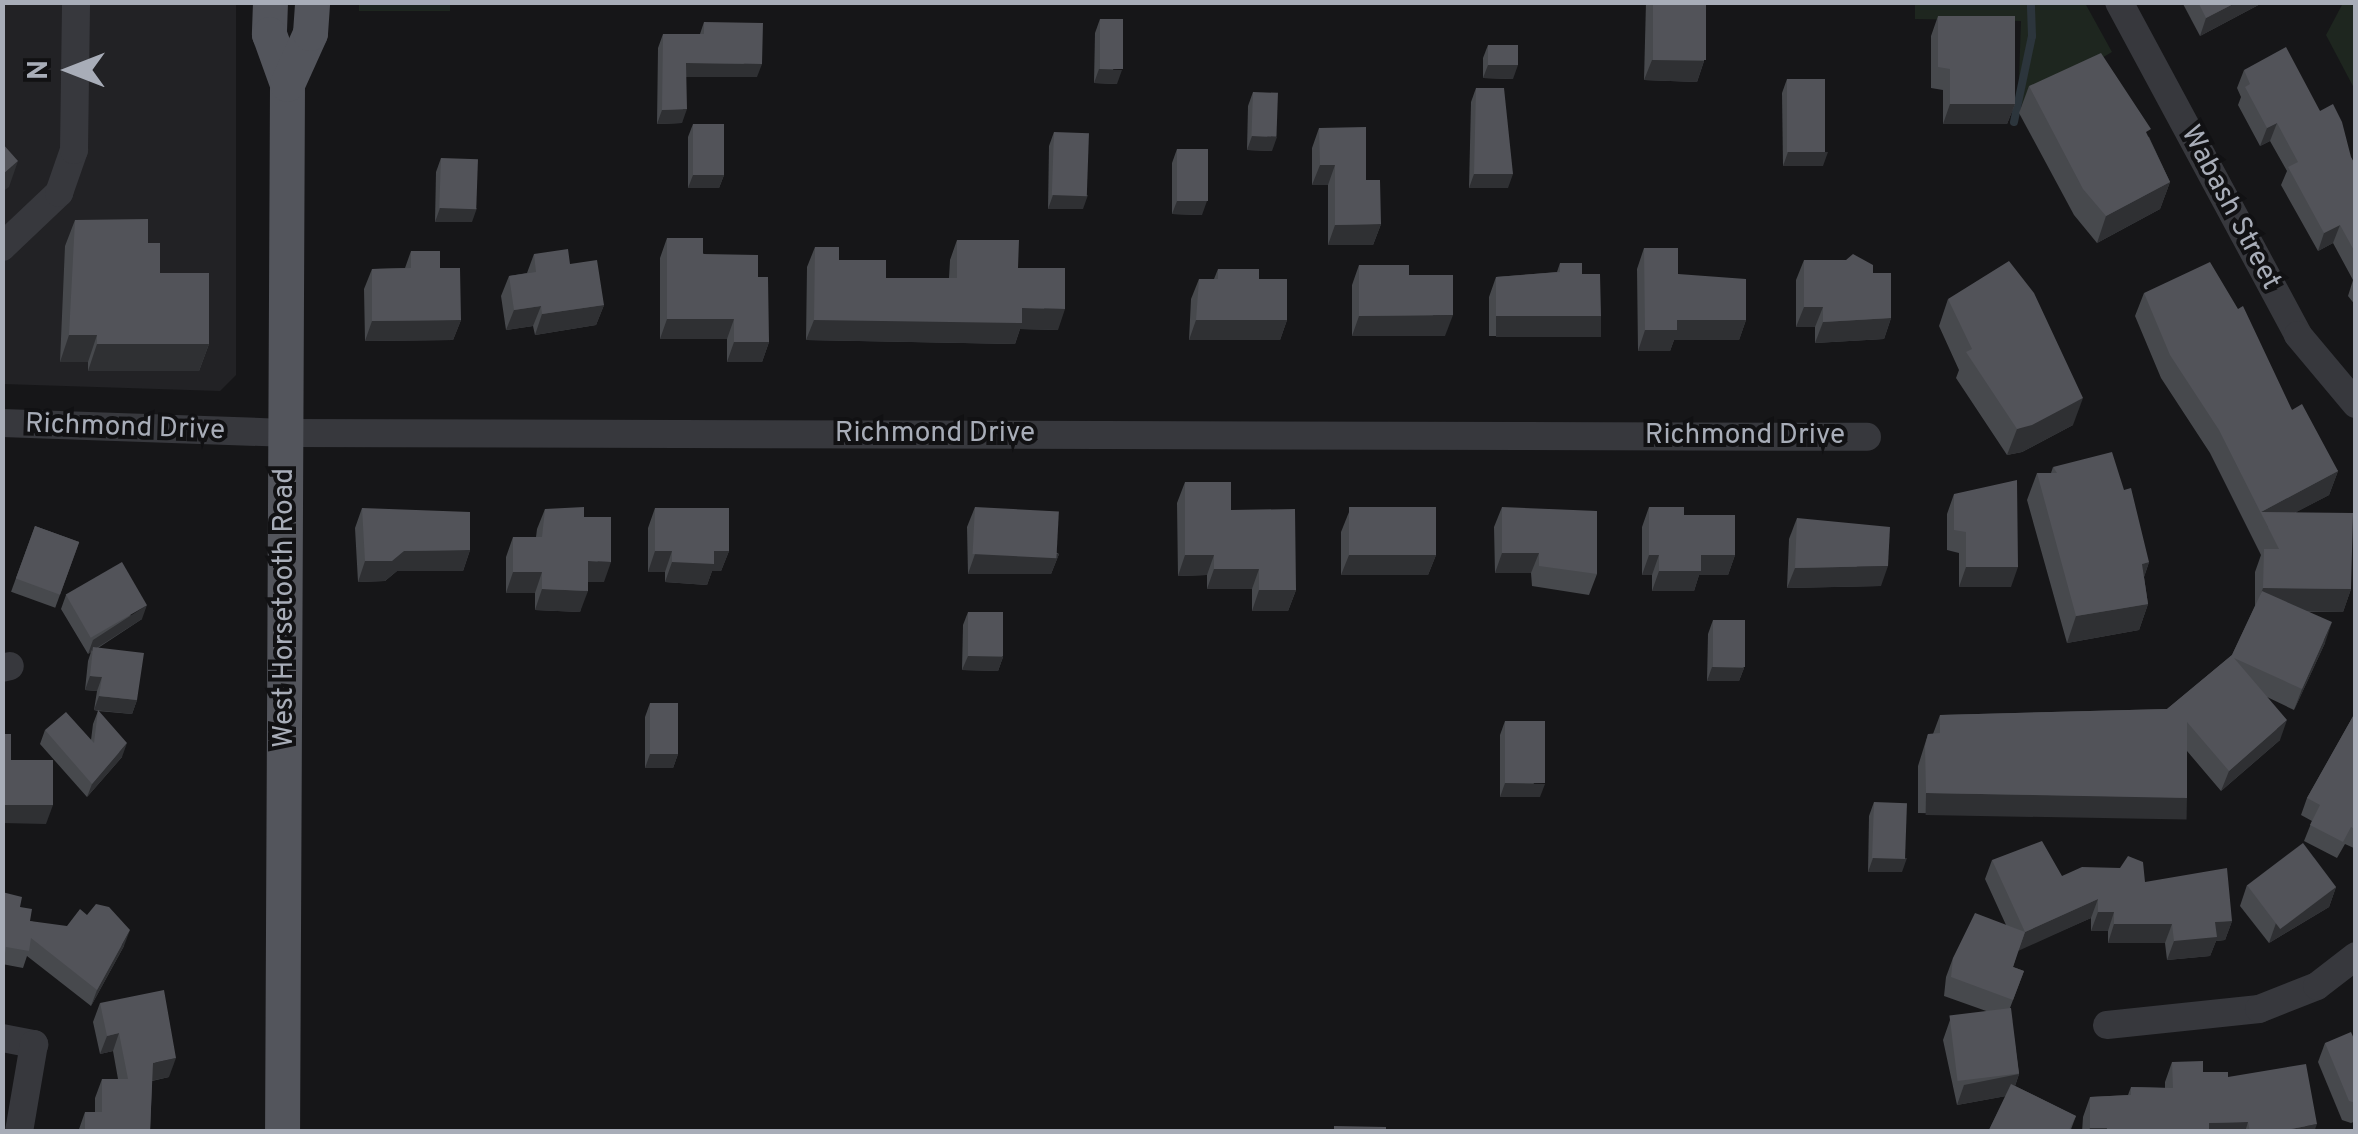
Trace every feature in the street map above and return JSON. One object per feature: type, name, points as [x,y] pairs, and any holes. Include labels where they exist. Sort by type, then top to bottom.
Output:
[{"type":"main road","name":"West Horsetooth Road","points":[[270,2],[269,34],[287,84],[282,1132]]},
{"type":"main road","name":"West Horsetooth Road","points":[[287,84],[310,33],[312,2]]},
{"type":"street","points":[[2,247],[59,194],[74,150],[76,2]]},
{"type":"street","name":"Wabash Street","points":[[2119,2],[2298,335],[2356,404]]},
{"type":"street","name":"Richmond Drive","points":[[2,423],[285,433],[1868,437]]},
{"type":"street","points":[[2107,1025],[2259,1009],[2318,986],[2356,956]]},
{"type":"street","points":[[2,1038],[34,1044],[18,1132]]},
{"type":"shaded area","points":[[2,3],[236,3],[236,375],[220,391],[3,384]]},
{"type":"shaded area","points":[[359,3],[450,3],[450,11],[359,11]]},
{"type":"shaded area","points":[[1915,3],[2085,3],[2112,52],[2018,107],[2021,21],[1915,19]]},
{"type":"shaded area","points":[[2343,3],[2355,6],[2355,90],[2326,35]]},
{"type":"building","points":[[1653,2],[1706,2],[1706,60],[1653,60]]},
{"type":"building","points":[[2198,2],[2237,2],[2206,18]]},
{"type":"building","points":[[1938,16],[2015,16],[2015,104],[1950,104],[1950,69],[1938,67]]},
{"type":"building","points":[[1100,19],[1123,19],[1123,69],[1100,69]]},
{"type":"building","points":[[704,22],[763,23],[762,64],[686,63],[687,109],[662,110],[663,34],[704,34]]},
{"type":"building","points":[[1488,45],[1518,45],[1518,65],[1488,65]]},
{"type":"building","points":[[2286,47],[2320,111],[2333,104],[2342,122],[2356,166],[2356,254],[2340,225],[2324,233],[2288,167],[2298,162],[2277,123],[2267,128],[2245,87],[2250,84],[2244,70]]},
{"type":"building","points":[[2101,53],[2151,129],[2146,132],[2170,182],[2106,216],[2083,189],[2029,86]]},
{"type":"building","points":[[1787,79],[1825,79],[1825,152],[1787,152]]},
{"type":"building","points":[[1476,88],[1504,88],[1513,174],[1474,174]]},
{"type":"building","points":[[1253,92],[1278,93],[1276,137],[1251,136]]},
{"type":"building","points":[[693,124],[724,124],[724,175],[693,175]]},
{"type":"building","points":[[1366,127],[1366,180],[1380,180],[1381,224],[1335,225],[1335,165],[1320,165],[1319,128]]},
{"type":"building","points":[[1054,132],[1089,133],[1087,196],[1052,195]]},
{"type":"building","points":[[2,143],[18,161],[2,175]]},
{"type":"building","points":[[1177,149],[1208,149],[1208,201],[1177,201]]},
{"type":"building","points":[[441,158],[478,159],[476,209],[439,208]]},
{"type":"building","points":[[148,219],[148,243],[160,243],[160,273],[209,273],[209,344],[97,344],[97,335],[69,335],[75,220]]},
{"type":"building","points":[[667,238],[703,238],[703,254],[758,255],[758,277],[768,277],[769,342],[734,342],[734,319],[667,319]]},
{"type":"building","points":[[957,240],[1019,240],[1018,268],[1065,268],[1065,309],[1022,308],[1022,323],[814,320],[815,247],[839,247],[839,260],[886,260],[886,278],[957,278]]},
{"type":"building","points":[[1644,248],[1678,248],[1678,274],[1746,279],[1746,320],[1677,320],[1677,330],[1645,330]]},
{"type":"building","points":[[568,249],[570,264],[597,260],[604,305],[542,314],[541,306],[514,310],[509,276],[536,272],[534,254]]},
{"type":"building","points":[[411,251],[440,251],[440,268],[460,268],[461,320],[372,321],[372,269],[411,268]]},
{"type":"building","points":[[1853,254],[1873,265],[1873,273],[1891,273],[1891,318],[1823,322],[1823,307],[1804,307],[1804,260],[1846,260]]},
{"type":"building","points":[[2009,261],[2034,293],[2083,398],[2017,429],[1966,352],[1972,349],[1948,299]]},
{"type":"building","points":[[2210,262],[2238,309],[2243,306],[2292,410],[2302,404],[2338,471],[2261,512],[2353,513],[2351,589],[2263,588],[2264,549],[2279,549],[2219,430],[2170,355],[2144,293]]},
{"type":"building","points":[[1560,263],[1582,263],[1582,274],[1600,274],[1601,316],[1496,316],[1496,277],[1560,272]]},
{"type":"building","points":[[1359,265],[1409,265],[1409,275],[1453,275],[1453,315],[1359,316]]},
{"type":"building","points":[[1218,269],[1259,269],[1259,279],[1287,279],[1287,320],[1196,320],[1199,279],[1218,279]]},
{"type":"building","points":[[2112,452],[2124,490],[2131,488],[2149,562],[2142,564],[2148,604],[2076,616],[2037,473],[2057,473],[2053,467]]},
{"type":"building","points":[[2017,480],[2018,567],[1966,567],[1966,532],[1954,530],[1954,494]]},
{"type":"building","points":[[1185,482],[1231,482],[1231,510],[1295,509],[1296,590],[1259,590],[1259,569],[1214,569],[1214,555],[1185,555]]},
{"type":"building","points":[[584,507],[584,517],[611,517],[611,562],[588,561],[588,591],[542,589],[542,572],[513,572],[513,537],[542,537],[545,509]]},
{"type":"building","points":[[975,507],[1059,511],[1056,558],[973,554]]},
{"type":"building","points":[[1349,507],[1436,507],[1436,555],[1349,555]]},
{"type":"building","points":[[1502,507],[1597,511],[1597,574],[1539,566],[1539,553],[1502,553]]},
{"type":"building","points":[[1649,507],[1684,507],[1684,515],[1735,515],[1735,555],[1701,555],[1701,571],[1659,571],[1659,555],[1649,555]]},
{"type":"building","points":[[362,508],[470,512],[470,550],[404,551],[392,561],[365,561]]},
{"type":"building","points":[[655,508],[729,508],[729,551],[714,551],[714,564],[672,562],[672,551],[655,551]]},
{"type":"building","points":[[1797,518],[1890,527],[1888,566],[1795,568]]},
{"type":"building","points":[[35,526],[79,542],[60,595],[16,579]]},
{"type":"building","points":[[122,562],[147,605],[91,638],[66,594]]},
{"type":"building","points":[[2262,591],[2332,622],[2302,689],[2234,658],[2287,720],[2229,771],[2187,722],[2187,798],[1926,793],[1925,746],[1928,734],[1940,733],[1940,715],[2167,709],[2232,655]]},
{"type":"building","points":[[968,612],[1003,612],[1003,656],[968,656]]},
{"type":"building","points":[[1713,620],[1745,620],[1745,667],[1713,667]]},
{"type":"building","points":[[93,647],[144,653],[137,700],[99,696],[102,677],[90,676]]},
{"type":"building","points":[[650,703],[678,703],[678,754],[650,754]]},
{"type":"building","points":[[98,710],[127,743],[92,784],[45,730],[66,712],[94,743]]},
{"type":"building","points":[[2356,711],[2356,830],[2351,827],[2343,842],[2310,825],[2320,805],[2307,798]]},
{"type":"building","points":[[1505,721],[1545,721],[1545,783],[1505,783]]},
{"type":"building","points":[[2,734],[11,734],[11,760],[53,760],[53,805],[2,805]]},
{"type":"building","points":[[1874,802],[1907,803],[1905,859],[1872,858]]},
{"type":"building","points":[[2042,841],[2062,876],[2082,867],[2120,868],[2128,856],[2143,862],[2145,882],[2227,868],[2232,921],[2215,922],[2217,937],[2174,941],[2172,924],[2114,924],[2114,912],[2098,912],[2098,899],[2025,932],[1992,860]]},
{"type":"building","points":[[2303,843],[2336,887],[2280,929],[2247,885]]},
{"type":"building","points":[[2,892],[22,897],[20,907],[32,909],[30,921],[67,926],[80,909],[87,915],[96,904],[109,907],[130,930],[97,990],[31,938],[29,951],[6,947],[2,960]]},
{"type":"building","points":[[1975,913],[2025,932],[2013,967],[2024,971],[2013,1000],[1951,977],[1953,958]]},
{"type":"building","points":[[164,990],[176,1058],[153,1063],[150,1132],[85,1132],[85,1112],[102,1112],[102,1079],[128,1079],[119,1033],[107,1036],[100,1003]]},
{"type":"building","points":[[2011,1008],[2019,1074],[1958,1081],[1949,1016]]},
{"type":"building","points":[[2351,1032],[2356,1038],[2356,1103],[2349,1101],[2325,1043]]},
{"type":"building","points":[[2203,1061],[2203,1072],[2228,1072],[2228,1077],[2306,1064],[2317,1124],[2276,1132],[2250,1132],[2248,1122],[2209,1123],[2209,1132],[2107,1132],[2107,1128],[2090,1128],[2090,1097],[2131,1095],[2131,1087],[2173,1088],[2172,1062]]},
{"type":"building","points":[[2011,1084],[2076,1116],[2068,1132],[1988,1132]]},
{"type":"building","points":[[1334,1126],[1386,1127],[1386,1132],[1334,1132]]},
{"type":"waterway","points":[[2014,122],[2032,36],[2031,2]]}]
